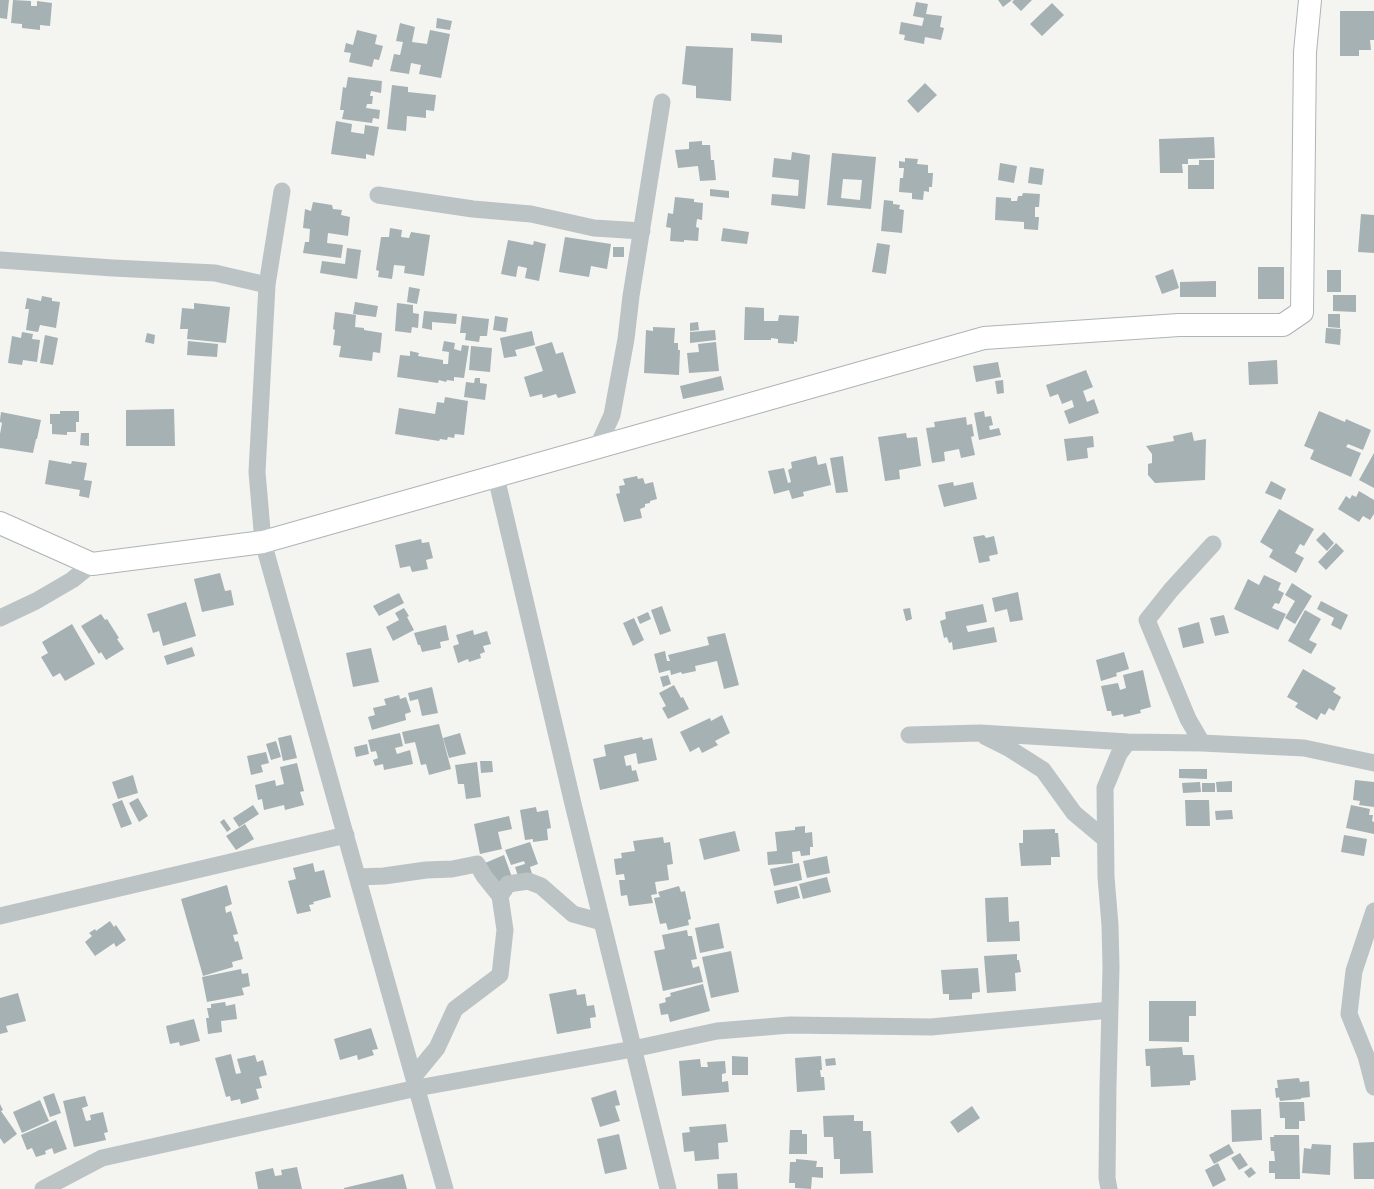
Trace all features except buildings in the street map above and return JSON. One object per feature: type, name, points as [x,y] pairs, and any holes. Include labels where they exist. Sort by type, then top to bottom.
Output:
[{"type":"street","points":[[0,618],[36,601],[72,580],[92,564],[263,542],[984,338],[1179,325],[1283,325],[1302,312],[1305,52],[1310,0]]},
{"type":"street","points":[[597,448],[612,415],[626,339],[662,102]]},
{"type":"street","points":[[282,191],[267,285],[257,472],[263,542],[445,1189]]},
{"type":"street","points":[[378,195],[473,209],[531,214],[594,228],[642,231]]},
{"type":"street","points":[[0,260],[214,273],[267,285]]},
{"type":"street","points":[[496,477],[569,789],[668,1189]]},
{"type":"street","points":[[0,523],[92,564]]},
{"type":"street","points":[[1202,743],[1188,719],[1147,620],[1171,590],[1214,544]]},
{"type":"street","points":[[909,735],[980,733],[1128,742],[1202,743],[1304,748],[1374,763]]},
{"type":"street","points":[[980,733],[1010,749],[1043,770],[1074,813],[1105,839]]},
{"type":"street","points":[[1109,1189],[1107,1178],[1111,932],[1106,877],[1105,788],[1118,754],[1128,742]]},
{"type":"street","points":[[0,916],[346,835]]},
{"type":"street","points":[[358,877],[384,876],[426,870],[452,869],[477,864],[484,876],[500,896],[505,930],[500,975],[455,1009],[437,1048],[415,1082]]},
{"type":"street","points":[[500,896],[508,884],[528,881],[541,886],[573,914],[602,922]]},
{"type":"street","points":[[1374,911],[1354,972],[1349,1014],[1366,1056],[1374,1087]]},
{"type":"street","points":[[44,1189],[102,1158],[415,1082],[633,1049],[717,1031],[783,1025],[931,1027],[1110,1010]]}]
